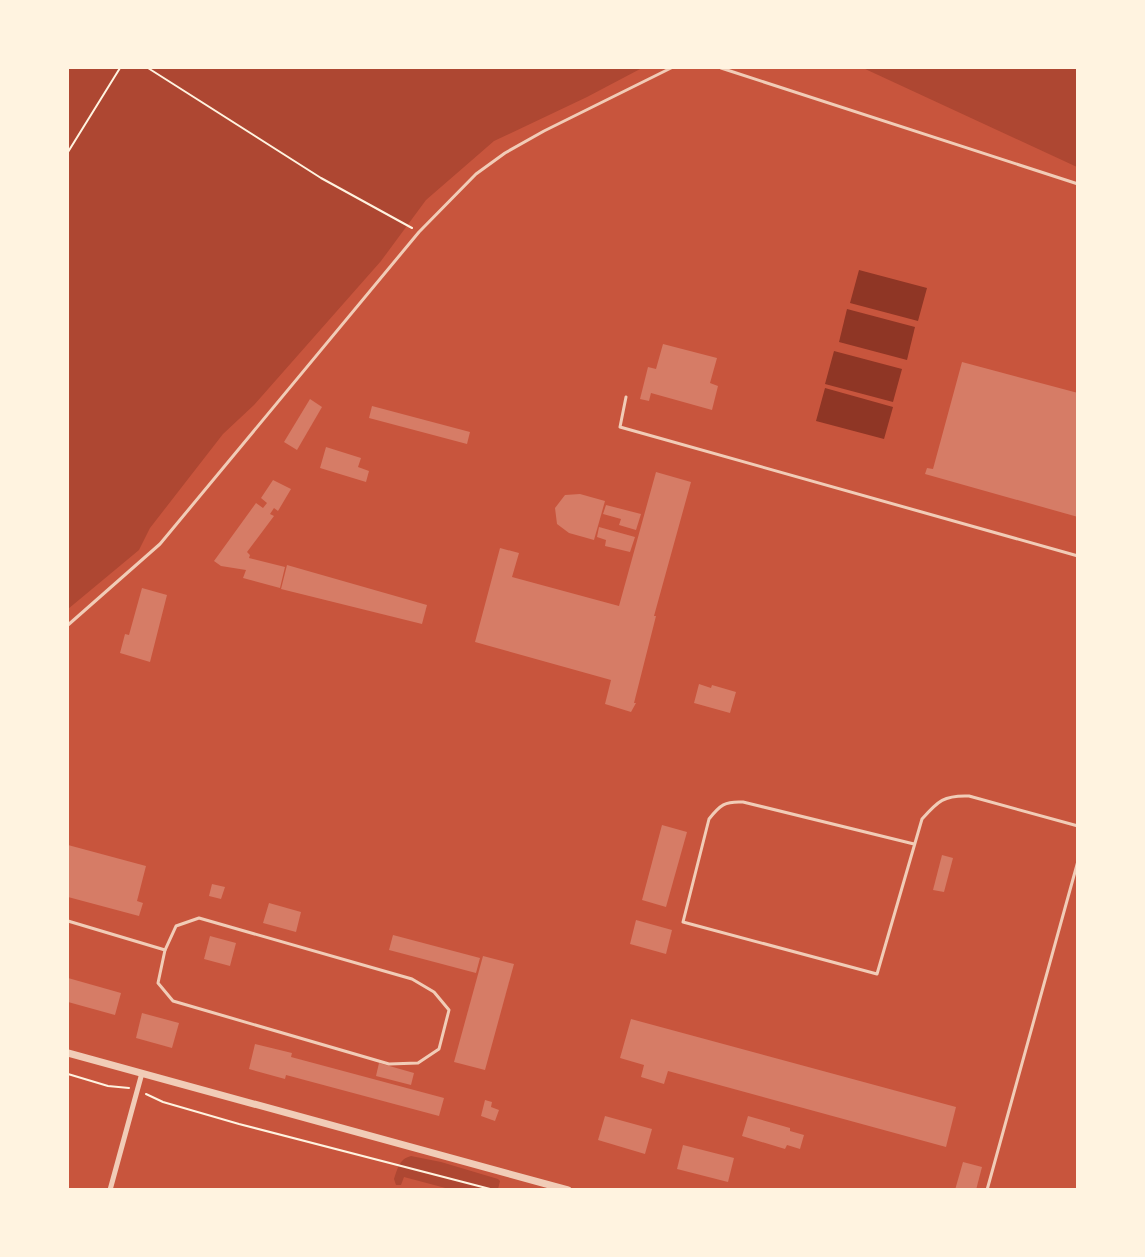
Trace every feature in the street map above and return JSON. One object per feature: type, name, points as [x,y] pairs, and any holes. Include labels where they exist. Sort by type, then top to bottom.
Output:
[{"type":"street","points":[[68,1053],[568,1190]]},
{"type":"street","points":[[110,1190],[142,1073]]},
{"type":"lane","points":[[68,625],[160,544],[418,232],[476,174],[505,153],[544,131],[671,68]]},
{"type":"lane","points":[[721,68],[1077,184]]},
{"type":"lane","points":[[627,397],[620,427],[1077,556]]},
{"type":"lane","points":[[914,844],[743,802],[729,801],[716,810],[709,819],[683,922],[877,974],[922,819],[936,803],[950,795],[969,796],[1077,826]]},
{"type":"lane","points":[[987,1190],[1077,861]]},
{"type":"lane","points":[[200,918],[412,979],[434,992],[449,1010],[439,1049],[418,1063],[389,1064],[173,1001],[158,983],[165,950],[176,926],[200,918]]},
{"type":"lane","points":[[68,921],[165,950]]},
{"type":"path","points":[[68,152],[120,68]]},
{"type":"path","points":[[148,68],[321,178],[418,232]]},
{"type":"path","points":[[68,1074],[108,1086],[137,1090],[163,1102],[238,1124],[494,1190]]},
{"type":"shaded area","points":[[68,68],[642,68],[494,141],[426,200],[381,261],[254,405],[223,434],[150,528],[139,550],[68,609]]},
{"type":"shaded area","points":[[863,68],[1077,68],[1077,167]]},
{"type":"shaded area","points":[[859,270],[927,288],[918,321],[850,303]]},
{"type":"shaded area","points":[[847,309],[915,327],[907,360],[839,342]]},
{"type":"shaded area","points":[[834,351],[902,369],[893,402],[825,384]]},
{"type":"shaded area","points":[[825,388],[893,407],[884,439],[816,421]]},
{"type":"shaded area","points":[[411,1156],[441,1162],[498,1179],[500,1181],[498,1189],[453,1190],[404,1177],[401,1185],[396,1185],[394,1179],[400,1164]]},
{"type":"building","points":[[663,344],[717,358],[710,383],[718,386],[712,410],[651,393],[649,401],[640,399],[648,367],[656,369]]},
{"type":"building","points":[[962,362],[1078,393],[1078,517],[925,474],[927,468],[933,469]]},
{"type":"building","points":[[310,399],[322,407],[297,450],[284,442]]},
{"type":"building","points":[[372,406],[470,432],[467,444],[369,418]]},
{"type":"building","points":[[326,447],[361,458],[358,467],[369,471],[366,482],[320,468]]},
{"type":"building","points":[[656,472],[691,482],[654,616],[656,616],[634,703],[636,703],[631,712],[605,704],[611,680],[475,642],[500,548],[519,553],[512,577],[619,606]]},
{"type":"building","points":[[273,480],[291,489],[278,511],[274,508],[270,514],[274,516],[247,552],[250,555],[249,558],[285,567],[280,588],[243,578],[246,570],[221,566],[214,561],[256,503],[263,508],[267,503],[261,498]]},
{"type":"building","points":[[580,494],[605,501],[594,540],[569,533],[557,524],[555,508],[565,495]]},
{"type":"building","points":[[606,505],[641,514],[636,530],[619,525],[621,519],[603,514]]},
{"type":"building","points":[[599,527],[635,537],[630,552],[605,546],[606,540],[597,537]]},
{"type":"building","points":[[287,565],[427,605],[422,624],[281,589]]},
{"type":"building","points":[[142,588],[167,595],[150,662],[120,653],[125,634],[129,635]]},
{"type":"building","points":[[699,684],[736,692],[730,713],[694,703]]},
{"type":"building","points":[[662,825],[687,832],[666,907],[642,900]]},
{"type":"building","points":[[68,845],[146,866],[137,901],[143,903],[139,916],[68,897]]},
{"type":"building","points":[[942,855],[953,858],[944,892],[933,890]]},
{"type":"building","points":[[212,884],[225,887],[221,899],[209,896]]},
{"type":"building","points":[[269,903],[301,912],[296,932],[263,923]]},
{"type":"building","points":[[636,920],[672,930],[666,954],[630,944]]},
{"type":"building","points":[[393,935],[480,958],[476,973],[389,950]]},
{"type":"building","points":[[210,936],[236,943],[230,966],[204,959]]},
{"type":"building","points":[[483,956],[514,964],[485,1070],[454,1062]]},
{"type":"building","points":[[68,978],[121,993],[115,1015],[68,1002]]},
{"type":"building","points":[[142,1013],[179,1023],[172,1048],[136,1038]]},
{"type":"building","points":[[631,1019],[956,1107],[946,1147],[668,1071],[664,1084],[641,1077],[644,1065],[620,1058]]},
{"type":"building","points":[[255,1044],[292,1053],[291,1057],[444,1098],[439,1116],[286,1075],[285,1079],[249,1069]]},
{"type":"building","points":[[379,1063],[414,1073],[411,1085],[376,1076]]},
{"type":"building","points":[[485,1100],[492,1102],[491,1107],[499,1110],[495,1121],[481,1116]]},
{"type":"building","points":[[605,1116],[652,1129],[645,1154],[598,1140]]},
{"type":"building","points":[[748,1116],[790,1128],[790,1131],[804,1135],[800,1149],[787,1145],[785,1149],[742,1136]]},
{"type":"building","points":[[683,1145],[734,1158],[728,1182],[677,1169]]},
{"type":"building","points":[[963,1162],[982,1167],[976,1190],[955,1190]]}]
